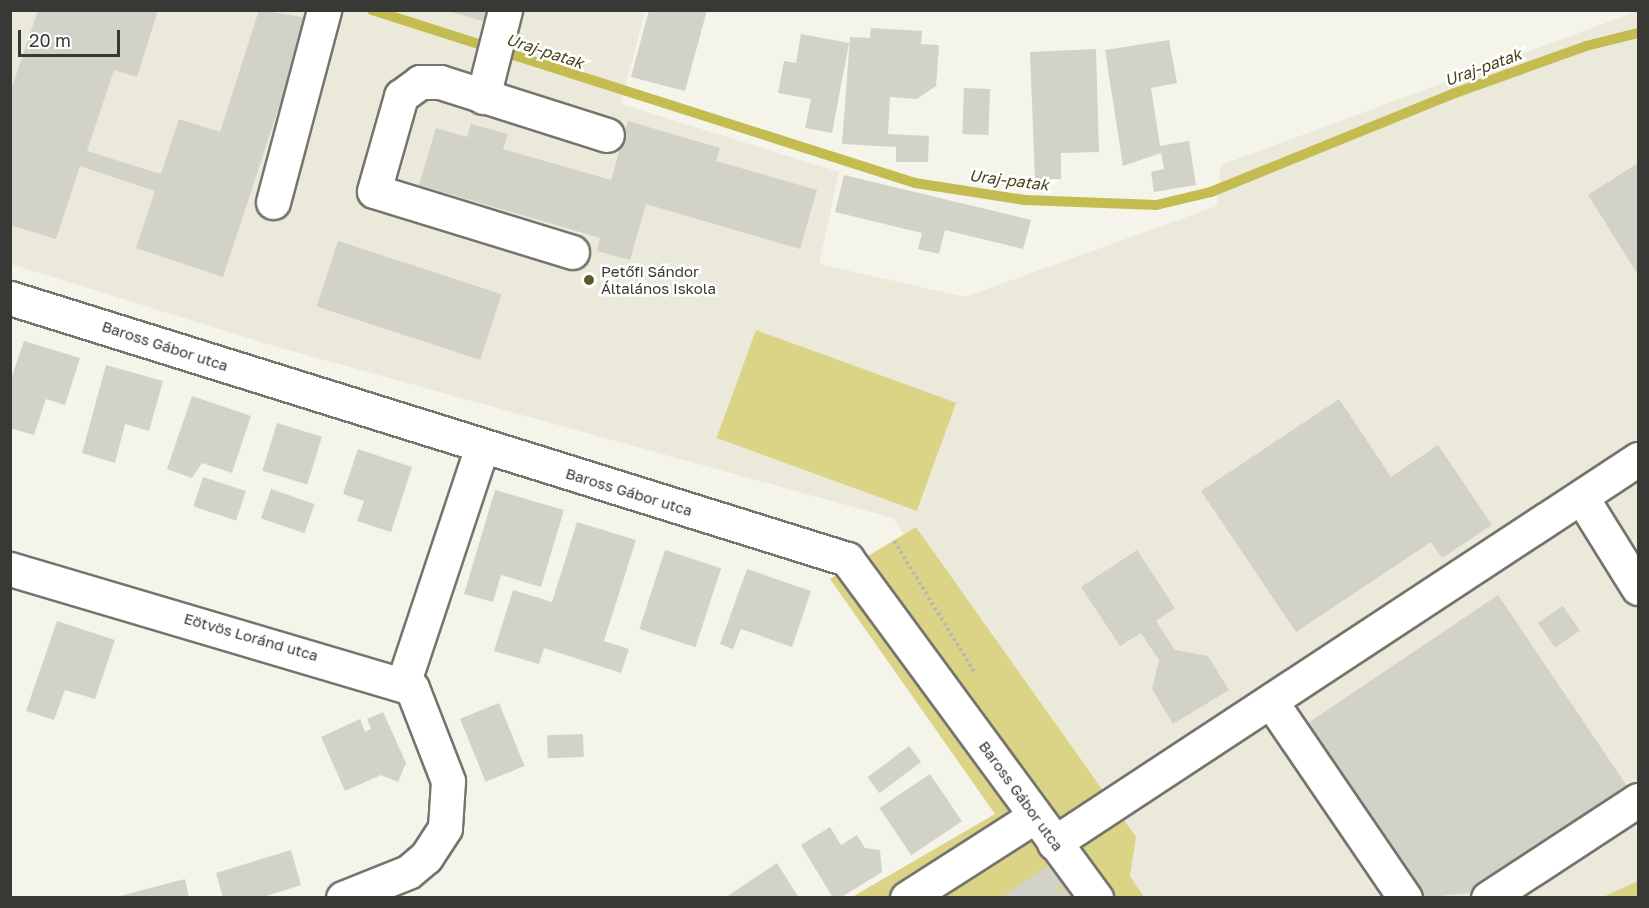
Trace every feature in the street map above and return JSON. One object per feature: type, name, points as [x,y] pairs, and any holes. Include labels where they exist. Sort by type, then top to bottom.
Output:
[{"type":"street","points":[[273,202],[324,10]]},
{"type":"street","points":[[483,97],[500,34]]},
{"type":"street","points":[[572,252],[374,191],[406,90],[429,80],[607,135]]},
{"type":"street","name":"Baross Gábor utca","points":[[10,298],[847,559],[1095,897]]},
{"type":"street","points":[[343,897],[408,872],[439,841],[448,815],[442,761],[420,702],[404,681],[482,446]]},
{"type":"street","points":[[1054,843],[1272,703],[1638,459]]},
{"type":"street","points":[[1581,498],[1638,588]]},
{"type":"street","name":"Eötvös Loránd utca","points":[[10,569],[404,681]]},
{"type":"street","points":[[1272,703],[1405,897]]},
{"type":"street","points":[[1488,897],[1638,800]]},
{"type":"street","points":[[907,897],[1035,816]]},
{"type":"street","points":[[952,897],[967,860]]},
{"type":"shaded area","points":[[10,11],[645,11],[621,104],[839,172],[819,264],[965,297],[1217,206],[1221,165],[1638,11],[1638,881],[1603,898],[1144,897],[1130,876],[1136,837],[916,527],[904,534],[893,518],[267,344],[11,264]]},
{"type":"shaded area","points":[[756,330],[956,403],[917,511],[717,438]]},
{"type":"shaded area","points":[[916,527],[1136,837],[1130,876],[1144,897],[852,897],[995,814],[830,579]]},
{"type":"shaded area","points":[[1638,881],[1638,897],[1603,897]]},
{"type":"building","points":[[38,10],[158,10],[137,77],[114,70],[87,151],[161,174],[179,119],[220,132],[259,10],[308,18],[223,277],[136,248],[155,191],[80,166],[56,239],[10,225],[10,93]]},
{"type":"building","points":[[445,10],[490,10],[486,22]]},
{"type":"building","points":[[649,10],[707,10],[685,91],[631,77]]},
{"type":"building","points":[[871,28],[922,31],[921,44],[939,45],[936,86],[917,99],[890,97],[888,134],[929,136],[928,162],[896,162],[896,147],[842,144],[850,37],[870,38]]},
{"type":"building","points":[[801,34],[849,43],[832,133],[805,128],[811,99],[778,93],[784,61],[796,63]]},
{"type":"building","points":[[1169,40],[1177,83],[1151,88],[1160,146],[1189,141],[1196,185],[1154,192],[1151,172],[1164,169],[1161,153],[1123,166],[1105,50]]},
{"type":"building","points":[[1096,49],[1099,152],[1061,153],[1061,179],[1035,179],[1030,52]]},
{"type":"building","points":[[964,88],[990,89],[988,135],[962,134]]},
{"type":"building","points":[[628,121],[720,148],[716,161],[817,190],[800,249],[646,204],[630,260],[597,251],[600,238],[419,185],[436,128],[467,137],[471,124],[508,134],[503,149],[611,180]]},
{"type":"building","points":[[1638,163],[1638,275],[1588,195]]},
{"type":"building","points":[[844,175],[1031,220],[1023,249],[945,230],[939,254],[918,249],[922,233],[835,212]]},
{"type":"building","points":[[338,241],[502,294],[480,360],[317,307]]},
{"type":"building","points":[[24,341],[80,358],[65,405],[46,399],[34,435],[10,428],[10,382]]},
{"type":"building","points":[[106,365],[163,381],[149,431],[125,424],[115,463],[82,453]]},
{"type":"building","points":[[192,396],[251,416],[232,473],[202,463],[192,478],[167,469]]},
{"type":"building","points":[[1339,399],[1391,477],[1438,445],[1492,525],[1442,558],[1431,542],[1296,632],[1201,491]]},
{"type":"building","points":[[277,423],[322,437],[307,485],[262,471]]},
{"type":"building","points":[[358,449],[412,467],[391,532],[357,521],[364,501],[343,494]]},
{"type":"building","points":[[203,477],[246,491],[236,520],[193,506]]},
{"type":"building","points":[[271,489],[314,504],[304,533],[261,518]]},
{"type":"building","points":[[495,490],[564,510],[541,587],[501,575],[493,602],[464,594]]},
{"type":"building","points":[[577,522],[636,540],[604,641],[629,649],[621,673],[544,648],[539,664],[494,651],[513,590],[552,602]]},
{"type":"building","points":[[665,550],[721,568],[695,647],[639,629]]},
{"type":"building","points":[[1137,550],[1175,608],[1156,621],[1175,650],[1208,656],[1229,690],[1173,724],[1152,689],[1159,660],[1141,633],[1120,646],[1081,587]]},
{"type":"building","points":[[747,569],[811,591],[792,647],[741,629],[733,649],[720,644]]},
{"type":"building","points":[[1498,595],[1635,798],[1488,898],[1467,893],[1422,898],[1305,725]]},
{"type":"building","points":[[1563,606],[1580,631],[1555,648],[1538,623]]},
{"type":"building","points":[[57,621],[115,640],[95,699],[65,690],[54,720],[26,711]]},
{"type":"building","points":[[499,703],[524,766],[486,782],[460,719]]},
{"type":"building","points":[[383,712],[406,763],[398,782],[381,775],[345,791],[321,737],[360,719],[365,732],[371,729],[367,719]]},
{"type":"building","points":[[583,734],[584,757],[548,758],[547,735]]},
{"type":"building","points":[[909,746],[921,762],[880,793],[867,777]]},
{"type":"building","points":[[930,774],[962,821],[911,855],[879,808]]},
{"type":"building","points":[[830,827],[841,845],[857,835],[865,848],[880,850],[882,872],[840,898],[833,898],[801,845]]},
{"type":"building","points":[[291,850],[301,885],[260,898],[223,898],[216,873]]},
{"type":"building","points":[[1053,862],[1066,881],[1049,898],[1000,898]]},
{"type":"building","points":[[777,863],[799,898],[730,898],[729,895]]},
{"type":"building","points":[[185,879],[189,898],[116,898],[116,897]]},
{"type":"building","points":[[1066,886],[1074,898],[1049,898]]},
{"type":"waterway","name":"Uraj-patak","points":[[372,10],[915,183],[1025,200],[1156,205],[1211,192],[1455,93],[1586,46],[1638,33]]},
{"type":"place","name":"Petőfi Sándor Általános Iskola","points":[[589,280]]}]
